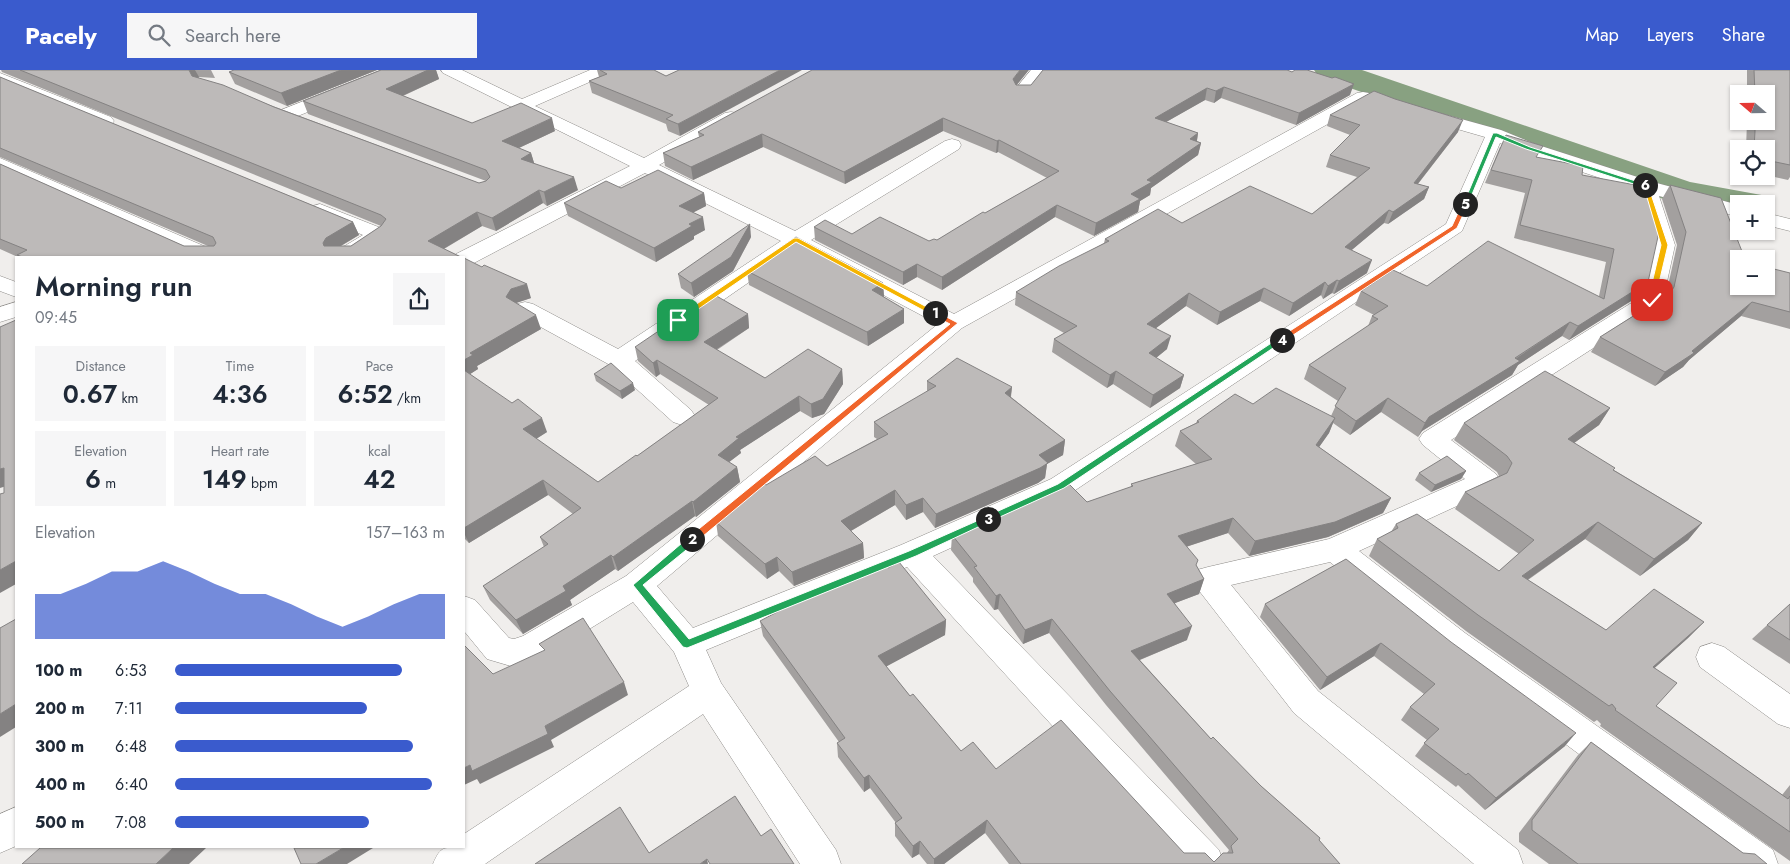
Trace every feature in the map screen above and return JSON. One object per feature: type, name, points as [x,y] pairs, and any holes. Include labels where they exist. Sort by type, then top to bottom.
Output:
[{"type":"street","points":[[287,114],[397,70]]},
{"type":"street","points":[[449,70],[796,240],[954,323]]},
{"type":"street","points":[[522,105],[604,70]]},
{"type":"street","points":[[1022,92],[1040,70]]},
{"type":"street","points":[[0,78],[126,130]]},
{"type":"street","points":[[465,610],[499,649],[514,653],[533,647],[637,585],[954,323],[1367,94]]},
{"type":"street","points":[[270,107],[315,125]]},
{"type":"street","points":[[1406,108],[1495,134],[1528,148],[1646,186],[1730,209]]},
{"type":"street","points":[[465,258],[644,166],[744,110]]},
{"type":"street","points":[[687,644],[912,554],[1061,486],[1455,227],[1495,134]]},
{"type":"street","points":[[619,360],[796,240],[952,146]]},
{"type":"street","points":[[0,164],[207,256]]},
{"type":"street","points":[[1504,864],[1306,702],[1208,579],[1335,549],[1486,481],[1432,439],[1652,300],[1664,245],[1646,186]]},
{"type":"street","points":[[306,204],[379,234],[344,256]]},
{"type":"street","points":[[1775,221],[1790,225]]},
{"type":"street","points":[[0,283],[15,290]]},
{"type":"street","points":[[0,315],[15,309]]},
{"type":"street","points":[[525,309],[619,360],[682,416]]},
{"type":"street","points":[[1335,549],[1454,643],[1759,864]]},
{"type":"street","points":[[912,554],[1205,864]]},
{"type":"street","points":[[637,585],[687,644],[708,692],[822,864]]},
{"type":"street","points":[[1712,657],[1790,713]]},
{"type":"street","points":[[452,864],[708,692]]},
{"type":"street","points":[[0,835],[15,826]]},
{"type":"building","points":[[20,70],[189,70],[192,76],[223,85],[274,107],[479,183],[486,181],[490,177],[486,170],[303,101],[381,70],[428,70],[386,89],[472,123],[521,103],[552,118],[502,141],[531,153],[521,159],[574,177],[544,192],[539,190],[492,218],[477,212],[428,241],[459,256],[20,256],[17,255],[27,250],[0,239],[0,164],[184,246],[214,246],[216,243],[213,237],[0,148],[0,77],[353,222],[326,238],[323,243],[324,246],[351,246],[381,226],[386,219],[381,215]]},
{"type":"building","points":[[234,70],[341,70],[281,93],[229,72]]},
{"type":"building","points":[[600,70],[654,70],[666,76],[679,70],[780,70],[678,124],[666,119],[673,115],[589,81],[607,74]]},
{"type":"building","points":[[812,70],[1020,70],[1013,79],[1016,85],[1031,85],[1043,70],[1287,70],[1292,72],[1295,70],[1307,70],[1354,84],[1299,113],[1224,87],[1216,91],[1207,88],[1155,118],[1198,133],[1190,139],[1201,143],[1147,180],[1152,182],[1131,194],[1140,199],[1096,223],[1057,205],[942,277],[917,264],[903,272],[814,227],[825,220],[852,234],[880,217],[929,241],[937,240],[983,212],[985,213],[1059,171],[999,140],[997,141],[943,118],[844,172],[762,134],[691,167],[663,153],[704,135],[698,132]]},
{"type":"building","points":[[1754,70],[1790,70],[1790,165],[1775,162],[1775,140],[1754,140],[1755,130],[1775,130],[1775,85],[1755,85]]},
{"type":"building","points":[[1374,91],[1463,120],[1414,183],[1429,187],[1393,212],[1389,210],[1345,247],[1372,260],[1339,281],[1337,280],[1328,286],[1325,282],[1293,303],[1264,288],[1220,312],[1189,293],[1147,324],[1171,336],[1149,353],[1184,375],[1153,395],[1116,371],[1110,375],[1054,339],[1077,326],[1016,292],[1059,266],[1109,241],[1105,239],[1158,209],[1182,223],[1250,186],[1312,214],[1370,168],[1330,155],[1360,125],[1330,115]]},
{"type":"building","points":[[1506,135],[1543,146],[1536,157],[1583,166],[1582,175],[1646,187],[1659,232],[1648,282],[1578,326],[1570,322],[1515,358],[1520,361],[1429,417],[1425,423],[1388,398],[1356,421],[1335,406],[1346,388],[1309,365],[1378,319],[1372,316],[1388,306],[1361,291],[1393,270],[1427,286],[1488,241],[1604,299],[1614,249],[1520,225],[1532,180],[1491,170]]},
{"type":"building","points":[[658,170],[704,193],[679,206],[703,217],[689,224],[692,226],[654,248],[564,203],[606,181],[621,188]]},
{"type":"building","points":[[1670,185],[1721,198],[1730,221],[1730,240],[1738,240],[1741,250],[1730,250],[1730,295],[1775,295],[1775,269],[1790,273],[1790,312],[1752,302],[1692,351],[1694,353],[1665,372],[1600,337],[1670,293],[1674,287],[1686,232]]},
{"type":"building","points":[[750,224],[731,257],[691,283],[678,274]]},
{"type":"building","points":[[796,237],[883,283],[872,290],[904,309],[867,332],[747,271]]},
{"type":"building","points":[[465,258],[527,284],[511,289],[506,297],[536,315],[470,353],[473,355],[465,359]]},
{"type":"building","points":[[713,294],[748,314],[704,342],[765,378],[808,349],[842,369],[823,399],[811,404],[799,396],[736,437],[739,438],[718,455],[737,467],[693,502],[613,557],[611,555],[563,586],[566,591],[516,620],[483,586],[548,544],[540,537],[581,508],[543,480],[465,527],[465,371],[512,403],[518,399],[542,418],[523,429],[598,482],[718,398],[657,360],[653,363],[635,347]]},
{"type":"building","points":[[15,320],[15,562],[0,570],[0,494],[4,493],[4,468],[0,469],[0,327]]},
{"type":"building","points":[[957,358],[1012,387],[1005,393],[1065,440],[1039,455],[1048,463],[936,514],[923,498],[906,505],[895,490],[841,521],[863,543],[792,572],[777,557],[765,564],[716,522],[763,483],[766,485],[815,456],[827,466],[888,434],[874,422],[936,386],[927,381]]},
{"type":"building","points":[[611,363],[633,383],[620,391],[594,374]]},
{"type":"building","points":[[1545,371],[1610,408],[1568,439],[1615,468],[1613,470],[1702,523],[1654,559],[1598,522],[1522,576],[1606,630],[1654,589],[1704,622],[1653,667],[1677,683],[1656,706],[1788,799],[1790,796],[1790,832],[1615,710],[1612,704],[1609,706],[1478,615],[1377,539],[1398,528],[1396,524],[1417,514],[1499,571],[1534,540],[1465,492],[1507,473],[1512,463],[1507,456],[1464,423]]},
{"type":"building","points":[[1276,388],[1335,418],[1316,445],[1391,498],[1335,522],[1255,541],[1233,518],[1178,536],[1198,560],[1196,565],[1204,579],[1167,594],[1192,626],[1131,651],[1211,739],[1213,737],[1261,786],[1320,838],[1319,840],[1340,864],[1021,864],[987,820],[934,859],[920,841],[913,846],[895,823],[902,818],[869,775],[864,778],[837,743],[845,738],[760,621],[813,593],[884,564],[888,568],[899,562],[946,620],[878,656],[910,696],[913,694],[961,751],[973,742],[996,769],[1061,720],[1184,853],[1205,853],[1214,862],[1223,853],[1233,853],[1231,846],[1238,839],[1110,691],[1052,619],[1025,630],[1000,594],[996,596],[974,567],[977,566],[952,535],[1068,483],[1087,502],[1133,486],[1131,484],[1212,459],[1180,431],[1199,422],[1197,421],[1235,394],[1253,404]]},
{"type":"building","points":[[1447,456],[1466,471],[1435,485],[1419,473]]},
{"type":"building","points":[[1346,559],[1451,642],[1576,733],[1496,798],[1468,773],[1466,775],[1424,743],[1439,729],[1410,707],[1435,684],[1381,643],[1327,677],[1265,604]]},
{"type":"building","points":[[1790,604],[1790,640],[1767,625]]},
{"type":"building","points":[[583,618],[624,682],[545,726],[548,734],[472,771],[470,765],[465,768],[465,646],[493,674],[545,650],[539,644]]},
{"type":"building","points":[[15,620],[15,705],[0,714],[0,628]]},
{"type":"building","points":[[1591,742],[1743,853],[1755,854],[1767,864],[1578,864],[1532,830],[1532,820]]},
{"type":"building","points":[[735,796],[761,836],[771,829],[794,864],[710,864],[707,859],[700,864],[535,864],[620,807],[649,853]]},
{"type":"building","points":[[40,848],[173,848],[156,864],[22,864]]},
{"type":"building","points":[[294,848],[343,848],[316,864],[301,864]]},
{"type":"waterway","points":[[1330,70],[1683,193],[1730,200]]},
{"type":"route","points":[[678,320],[796,240],[954,323],[637,585],[687,644],[912,554],[1061,486],[1455,227],[1495,134],[1528,148],[1646,186],[1664,245],[1652,300]]}]
